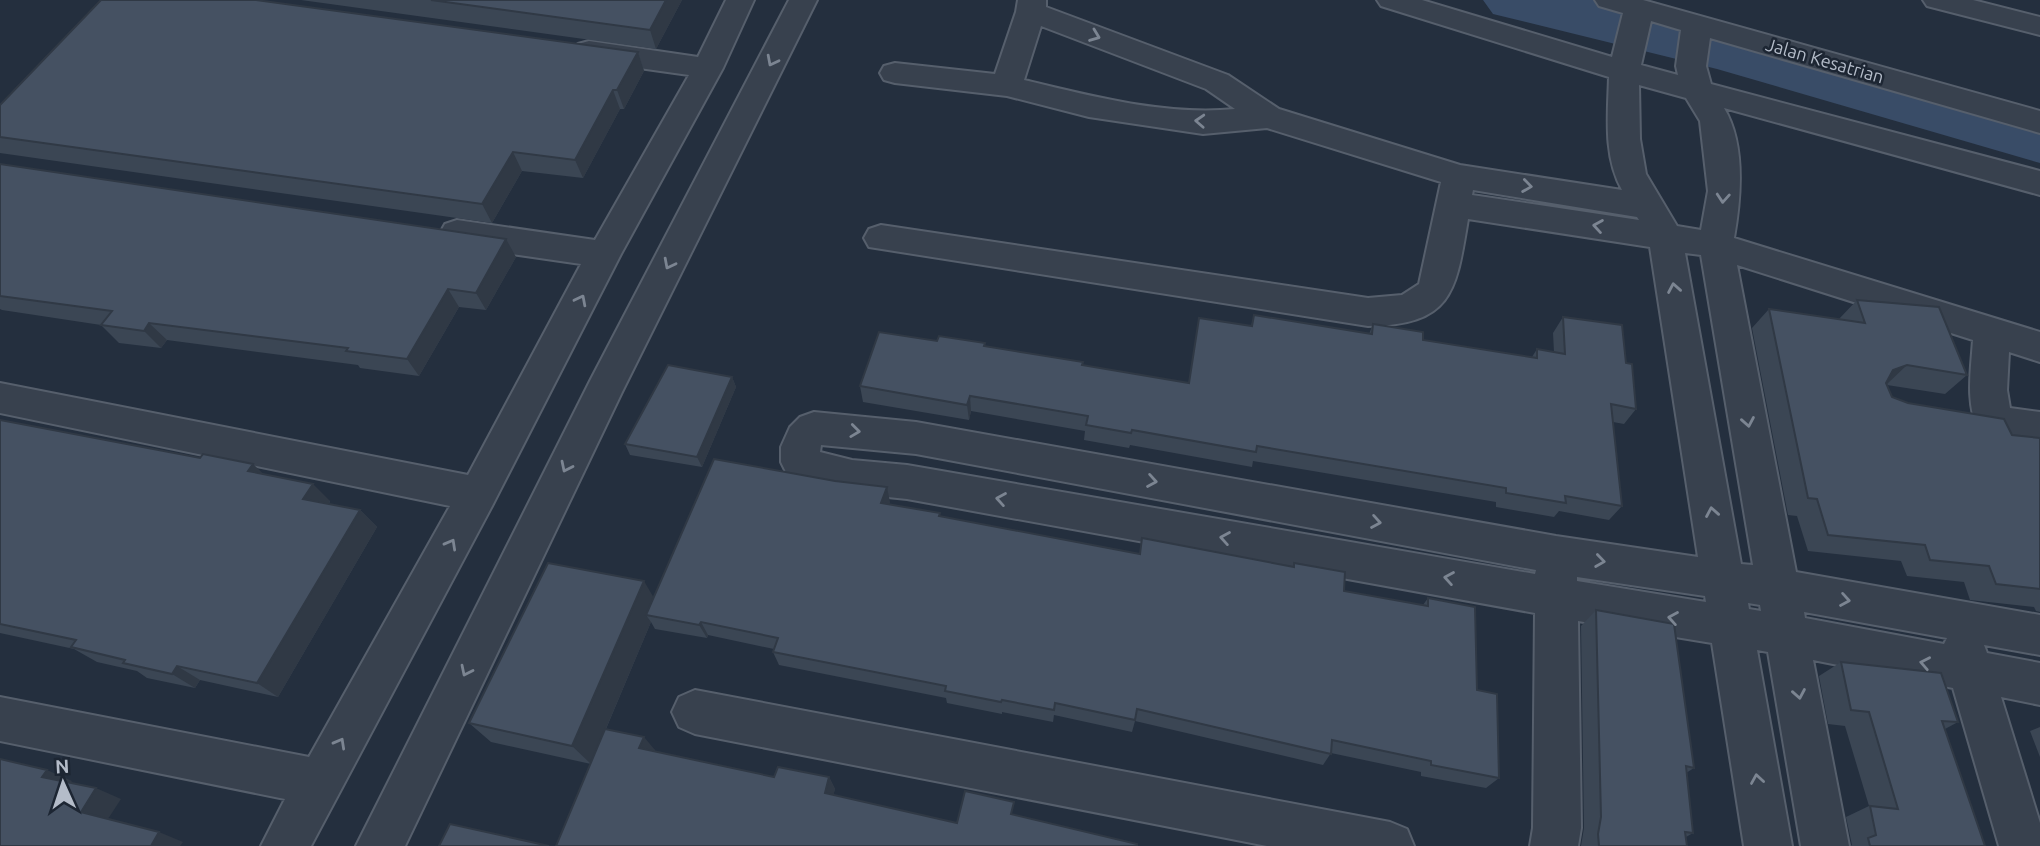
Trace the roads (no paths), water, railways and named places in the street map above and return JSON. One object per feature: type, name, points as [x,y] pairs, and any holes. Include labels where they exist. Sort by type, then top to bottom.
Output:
[{"type":"street","points":[[285,846],[537,386],[604,254],[708,68],[740,0]]},
{"type":"street","points":[[380,846],[603,392],[803,0]]},
{"type":"street","points":[[1391,0],[1632,36],[1695,78],[2040,183]]},
{"type":"street","name":"Jalan Kesatrian","points":[[1609,0],[1632,36],[1696,28],[2040,122]]},
{"type":"street","points":[[1937,0],[2040,26]]},
{"type":"street","points":[[1007,86],[1032,6],[1217,82],[1268,117],[1456,190],[1656,221],[1716,245],[2040,346]]},
{"type":"street","points":[[1696,28],[1695,78],[1716,121],[1725,191],[1716,245],[1777,588],[1789,635],[1825,846]]},
{"type":"street","points":[[1632,36],[1623,117],[1630,174],[1656,221],[1733,628],[1768,846]]},
{"type":"street","points":[[557,47],[708,68]]},
{"type":"street","points":[[895,73],[1007,86],[1089,106],[1203,123],[1268,117]]},
{"type":"street","points":[[881,238],[1367,312],[1395,312],[1419,304],[1436,290],[1456,190]]},
{"type":"street","points":[[425,228],[604,254]]},
{"type":"street","points":[[1992,332],[1988,390],[1993,421]]},
{"type":"street","points":[[556,349],[622,357]]},
{"type":"street","points":[[537,386],[603,392]]},
{"type":"street","points":[[0,398],[478,494]]},
{"type":"street","points":[[1953,414],[2040,428]]},
{"type":"street","points":[[2040,635],[1723,579],[1556,576],[1093,515],[907,482],[835,474],[812,468],[801,461],[798,449],[804,435],[814,428],[834,428],[916,438],[1101,471],[1556,576],[1733,628],[1789,635],[2040,684]]},
{"type":"street","points":[[1093,515],[1101,471]]},
{"type":"street","points":[[1554,846],[1557,828],[1556,576]]},
{"type":"street","points":[[1956,620],[2023,846]]},
{"type":"street","points":[[695,712],[1390,846]]},
{"type":"street","points":[[0,719],[318,782]]},
{"type":"waterway","points":[[1516,0],[1729,50],[2040,138]]}]
